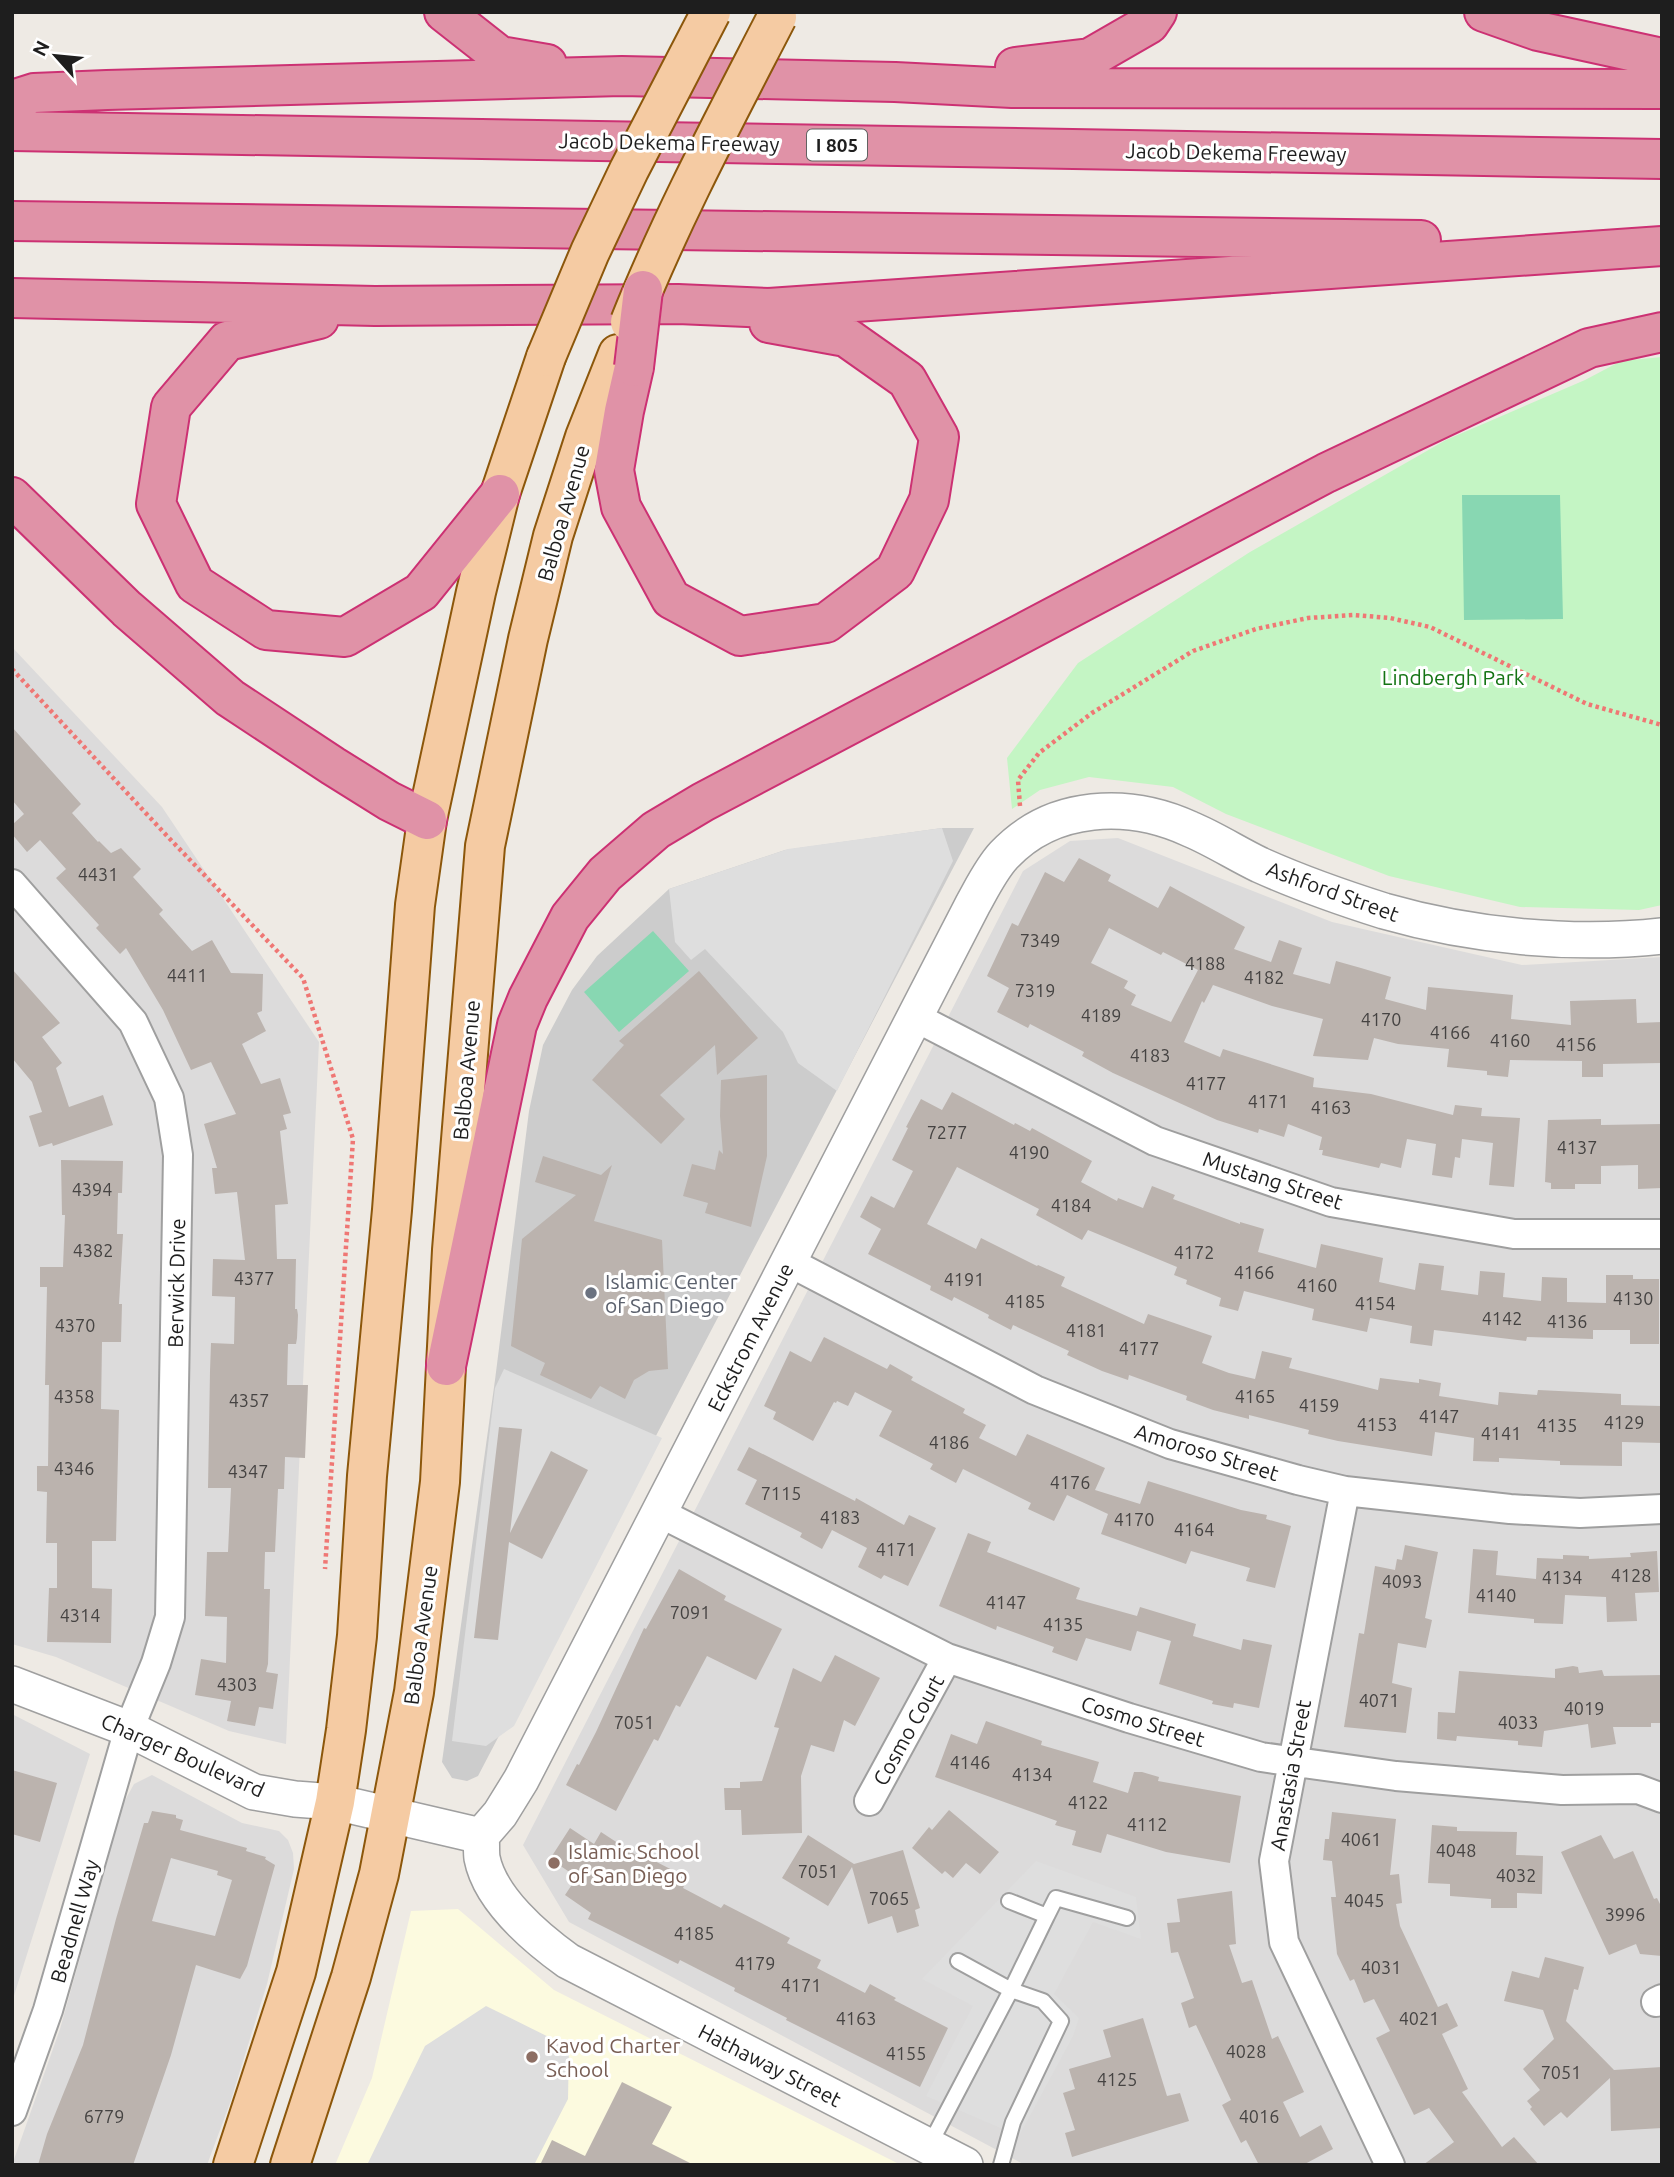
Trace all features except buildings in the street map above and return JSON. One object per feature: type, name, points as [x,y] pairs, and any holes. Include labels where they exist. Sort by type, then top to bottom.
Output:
[{"type":"highway","points":[[444,12],[500,56],[622,76]]},
{"type":"highway","points":[[895,82],[1090,58],[1149,24],[1157,12]]},
{"type":"highway","points":[[1484,12],[1538,31],[1662,58]]},
{"type":"highway","points":[[12,100],[34,93],[107,90],[622,76],[895,82],[1012,88],[1662,89]]},
{"type":"highway","name":"Jacob Dekema Freeway","points":[[12,131],[1662,159]]},
{"type":"highway","points":[[12,221],[1662,245]]},
{"type":"highway","points":[[12,298],[375,306],[678,304],[769,308],[1662,245]]},
{"type":"highway","points":[[643,290],[626,360],[624,411],[614,470],[621,507],[671,599],[740,636],[826,623],[895,571],[929,500],[939,437],[907,380],[846,337],[739,319],[678,304]]},
{"type":"highway","points":[[375,306],[227,341],[171,407],[156,504],[195,584],[266,630],[345,637],[421,592],[500,494]]},
{"type":"highway","points":[[446,1366],[517,1025],[570,918],[606,874],[656,830],[703,802],[1326,473],[1589,348],[1662,332]]},
{"type":"highway","points":[[12,497],[127,609],[230,698],[333,766],[426,820]]},
{"type":"main road","points":[[233,2165],[296,1972],[335,1801],[357,1636],[367,1476],[415,905],[426,820],[476,592],[500,494],[546,357],[590,252],[629,170],[711,12]]},
{"type":"main road","points":[[643,290],[691,185],[778,15]]},
{"type":"main road","name":"Balboa Avenue","points":[[290,2165],[351,1977],[379,1874],[414,1692],[436,1509],[463,1108],[485,846],[552,536],[585,437],[626,360]]},
{"type":"street","name":"Ashford Street","points":[[1026,836],[1077,814],[1102,810],[1148,814],[1189,828],[1262,866],[1313,886],[1381,910],[1429,923],[1552,939],[1662,936]]},
{"type":"street","name":"Eckstrom Avenue","points":[[481,1836],[500,1814],[521,1780],[988,878],[1003,856],[1026,836]]},
{"type":"street","name":"Berwick Drive","points":[[12,884],[133,1022],[169,1098],[178,1155],[170,1617],[156,1663],[129,1729]]},
{"type":"street","name":"Mustang Street","points":[[915,1017],[1155,1142],[1331,1202],[1514,1234],[1662,1234]]},
{"type":"street","name":"Amoroso Street","points":[[789,1262],[1035,1390],[1170,1444],[1345,1491],[1533,1511],[1580,1513],[1662,1509]]},
{"type":"street","name":"Anastasia Street","points":[[1345,1491],[1274,1861],[1284,1942],[1390,2165]]},
{"type":"street","name":"Cosmo Street","points":[[660,1513],[947,1658],[1129,1718],[1261,1757],[1396,1776],[1548,1789],[1638,1788],[1662,1798]]},
{"type":"street","name":"Cosmo Court","points":[[869,1801],[947,1658]]},
{"type":"street","name":"Charger Boulevard","points":[[12,1684],[129,1729],[254,1792],[295,1799],[335,1801],[481,1836]]},
{"type":"street","name":"Beadnell Way","points":[[12,2111],[48,2010],[129,1729]]},
{"type":"street","name":"Hathaway Street","points":[[481,1836],[482,1858],[493,1884],[512,1912],[538,1939],[568,1961],[965,2165]]},
{"type":"lane","points":[[929,2146],[1056,1898],[1127,1918]]},
{"type":"lane","points":[[1009,1902],[1047,1916]]},
{"type":"lane","points":[[958,1961],[1011,1990],[1043,2001],[1061,2021],[1013,2122],[1001,2165]]},
{"type":"path","points":[[1026,836],[1018,780],[1039,753],[1092,713],[1193,650],[1256,628],[1308,618],[1354,615],[1390,618],[1430,627],[1587,704],[1662,725]]},
{"type":"path","points":[[12,669],[303,978],[353,1139],[325,1569]]},
{"type":"shaded area","points":[[12,647],[162,807],[319,1042],[286,1744],[229,1731],[56,1657],[12,1644]]},
{"type":"shaded area","points":[[942,828],[974,828],[478,1776],[467,1781],[452,1778],[442,1762],[529,1111],[543,1045],[572,990],[597,956],[669,889],[785,850]]},
{"type":"shaded area","points":[[942,828],[953,861],[837,1091],[798,1063],[783,1032],[705,949],[691,960],[675,942],[669,889],[788,849]]},
{"type":"shaded area","points":[[1118,838],[1332,922],[1522,965],[1662,957],[1662,2165],[1025,2165],[569,1922],[523,1845],[1023,871],[1070,841]]},
{"type":"shaded area","points":[[504,1369],[662,1438],[514,1726],[486,1746],[452,1741],[495,1388]]},
{"type":"shaded area","points":[[12,1714],[90,1754],[12,2002]]},
{"type":"shaded area","points":[[152,1775],[242,1823],[279,1831],[288,1840],[293,1853],[294,1869],[267,1984],[230,2103],[207,2165],[12,2165],[60,2029],[123,1804],[134,1784]]},
{"type":"shaded area","points":[[1036,1861],[1136,1897],[1141,1939],[1093,1922],[1054,1994],[1079,2018],[1073,2036],[1019,2136],[926,2096],[973,2006],[922,1979]]},
{"type":"shaded area","name":"Kavod Charter School","points":[[458,1909],[554,1990],[901,2165],[335,2165],[372,2078],[411,1911]]},
{"type":"shaded area","points":[[486,2006],[569,2047],[568,2099],[534,2165],[367,2165],[425,2046]]},
{"type":"green space","name":"Lindbergh Park","points":[[1662,357],[1662,905],[1639,910],[1520,907],[1389,876],[1226,814],[1173,787],[1089,777],[1040,790],[1012,809],[1007,758],[1078,663],[1250,552],[1446,440],[1585,380],[1621,361]]},
{"type":"green space","points":[[1462,495],[1560,495],[1563,619],[1464,620]]},
{"type":"green space","points":[[653,931],[689,971],[619,1032],[584,992]]},
{"type":"place","name":"Islamic Center of San Diego","points":[[591,1293]]},
{"type":"place","name":"Islamic School of San Diego","points":[[554,1863]]},
{"type":"place","name":"Kavod Charter School","points":[[532,2057]]}]
